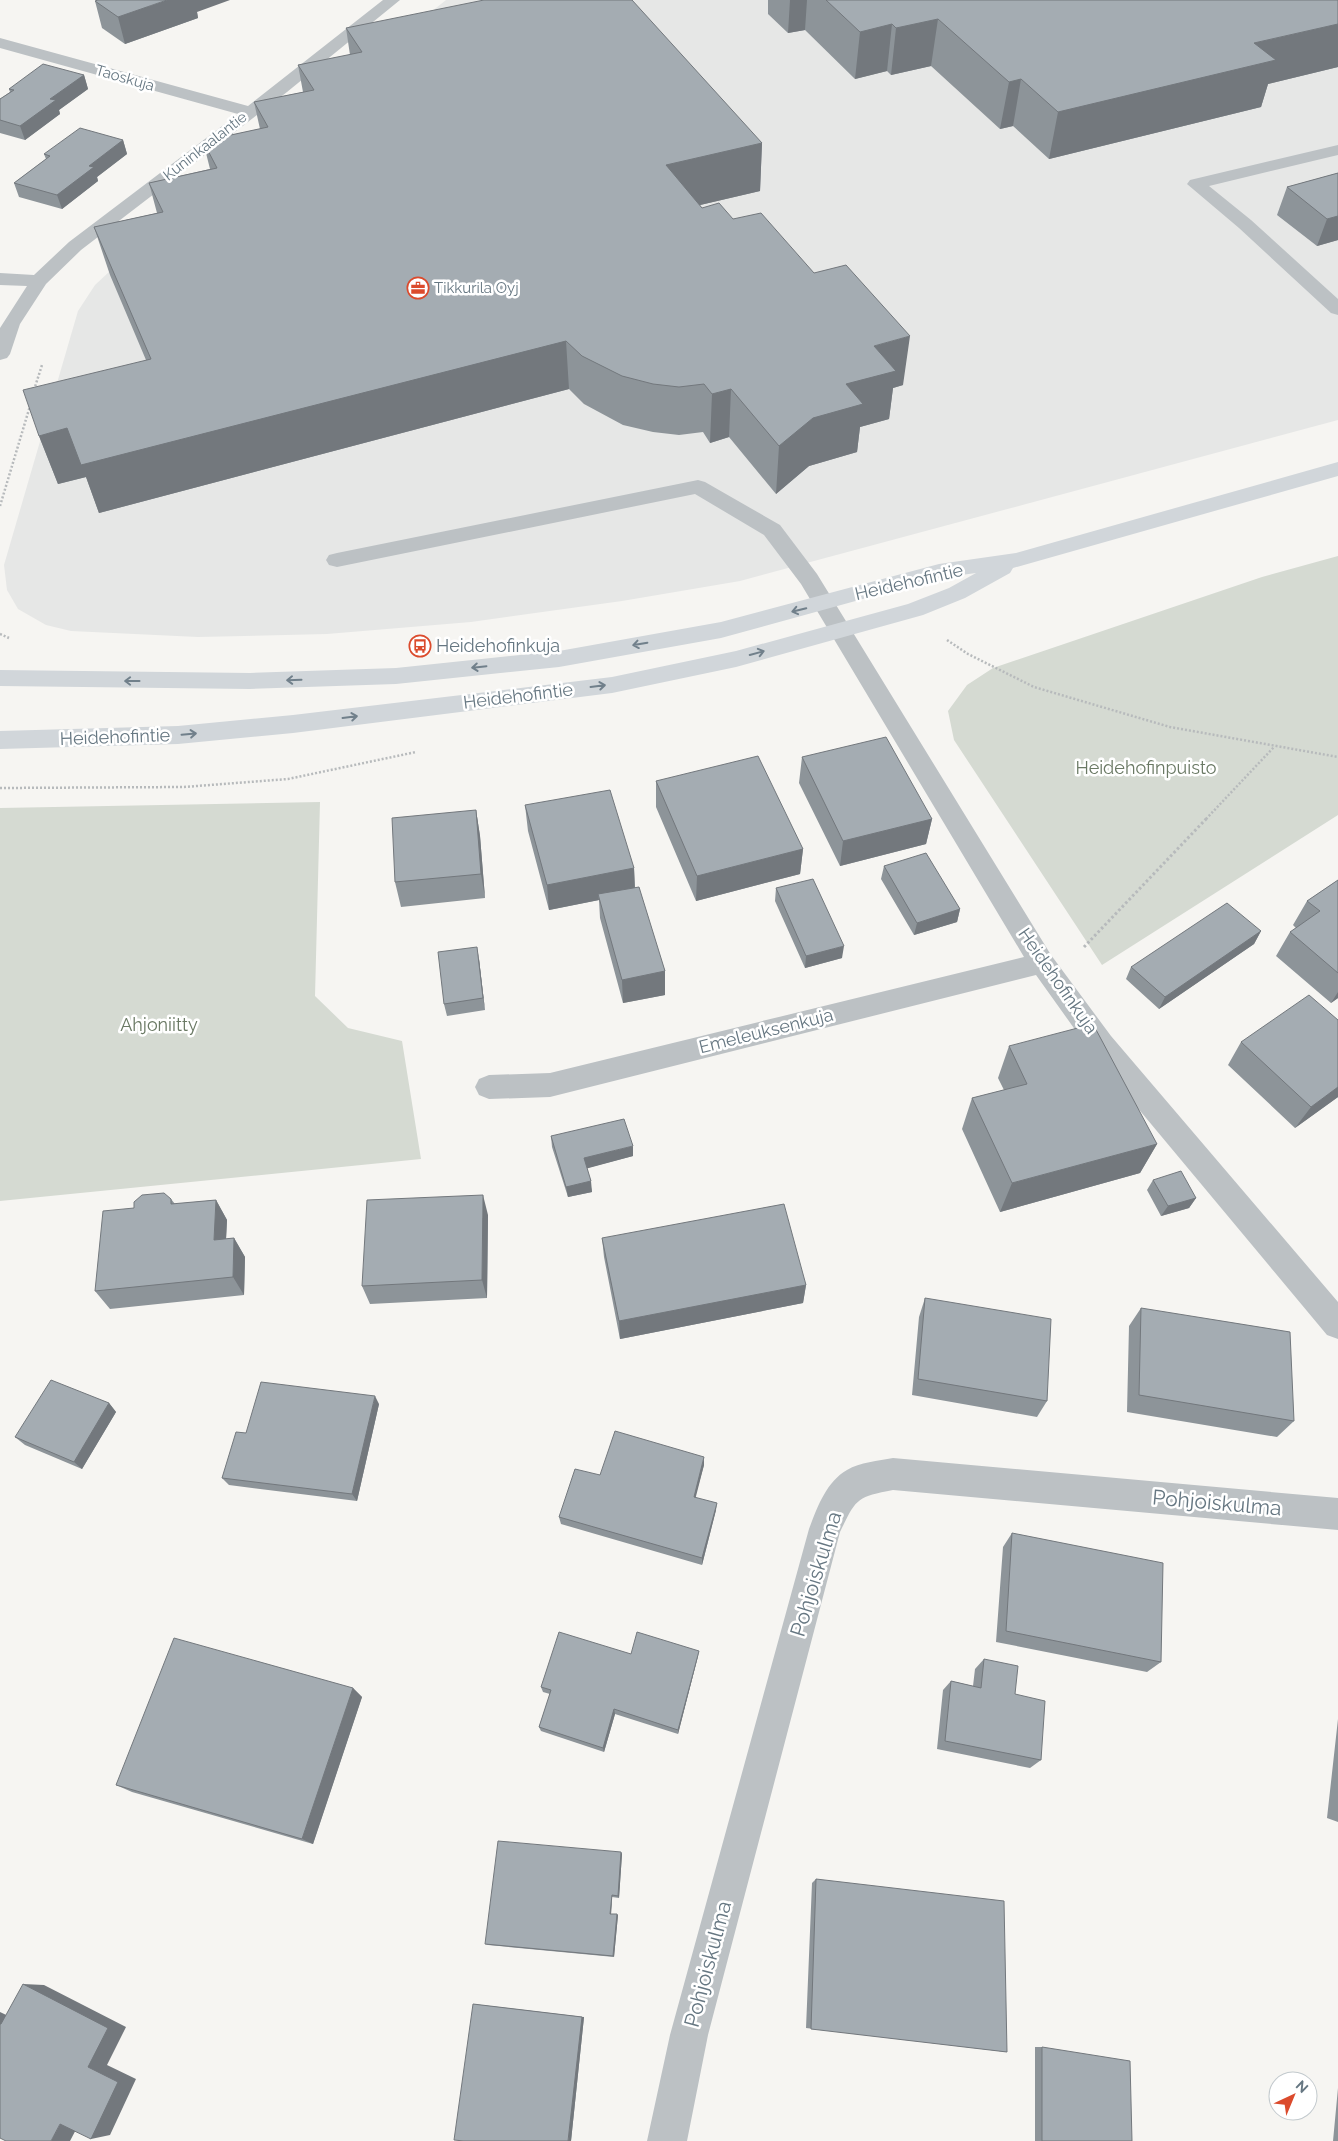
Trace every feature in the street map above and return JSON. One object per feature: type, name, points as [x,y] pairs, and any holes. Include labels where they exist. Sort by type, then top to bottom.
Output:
[{"type":"main road","name":"Heidehofintie","points":[[0,678],[250,681],[396,676],[559,659],[721,630],[823,604],[939,571],[1016,560],[1338,469]]},
{"type":"main road","name":"Heidehofintie","points":[[0,740],[178,735],[293,724],[602,686],[736,658],[915,610],[957,593],[1016,560]]},
{"type":"street","name":"Kuninkaalantie","points":[[0,354],[11,324],[39,281],[75,246],[392,0]]},
{"type":"street","name":"Taoskuja","points":[[0,43],[250,112]]},
{"type":"street","points":[[1338,150],[1196,184],[1245,224],[1338,309]]},
{"type":"street","points":[[0,279],[39,281]]},
{"type":"street","name":"Heidehofinkuja","points":[[337,560],[698,487],[772,530],[809,579],[1042,963],[1101,1044],[1338,1325]]},
{"type":"street","name":"Emeleuksenkuja","points":[[489,1087],[550,1085],[1042,963]]},
{"type":"street","name":"Pohjoiskulma","points":[[667,2141],[689,2035],[823,1538],[841,1496],[858,1481],[893,1474],[1338,1514]]},
{"type":"path","points":[[0,506],[43,362]]},
{"type":"path","points":[[944,638],[968,654],[1034,687],[1170,727],[1338,758]]},
{"type":"path","points":[[1084,947],[1275,747]]},
{"type":"shaded area","points":[[446,0],[1338,0],[1338,420],[740,581],[622,601],[471,622],[327,634],[198,637],[71,631],[46,625],[18,609],[7,590],[4,565],[78,311],[95,285],[124,258]]},
{"type":"green space","name":"Heidehofinpuisto","points":[[1338,556],[1338,815],[1102,965],[954,740],[948,711],[967,685],[993,668],[1262,577]]},
{"type":"green space","name":"Ahjoniitty","points":[[320,802],[315,996],[348,1028],[402,1041],[421,1159],[0,1201],[0,808]]},
{"type":"building","points":[[167,0],[118,17],[95,1]]},
{"type":"building","points":[[484,0],[632,0],[762,143],[666,165],[702,208],[719,203],[733,219],[761,213],[814,273],[846,265],[910,336],[874,346],[896,371],[846,384],[863,404],[813,418],[779,446],[731,389],[712,394],[704,384],[679,387],[653,384],[622,376],[582,356],[566,341],[81,465],[67,428],[39,436],[23,390],[151,359],[94,227],[163,212],[149,183],[217,168],[203,141],[268,127],[254,102],[314,90],[298,65],[362,52],[346,28]]},
{"type":"building","points":[[826,0],[1338,0],[1338,24],[1254,43],[1276,60],[1058,112],[1021,79],[1009,82],[938,19],[896,28],[892,24],[860,32]]},
{"type":"building","points":[[43,64],[84,75],[50,99],[56,100],[20,126],[0,120],[0,99],[14,90],[9,89]]},
{"type":"building","points":[[80,128],[123,140],[89,166],[94,167],[57,195],[14,183],[50,156],[44,154]]},
{"type":"building","points":[[1338,173],[1338,216],[1327,219],[1287,187]]},
{"type":"building","points":[[886,737],[932,819],[843,841],[802,757]]},
{"type":"building","points":[[758,756],[803,849],[697,876],[656,781]]},
{"type":"building","points":[[610,790],[634,868],[547,885],[525,805]]},
{"type":"building","points":[[476,810],[481,874],[395,882],[392,818]]},
{"type":"building","points":[[926,853],[960,909],[917,923],[884,866]]},
{"type":"building","points":[[813,879],[844,946],[806,956],[776,888]]},
{"type":"building","points":[[1338,880],[1338,973],[1290,932],[1320,911],[1307,901]]},
{"type":"building","points":[[639,887],[665,971],[622,980],[598,894]]},
{"type":"building","points":[[1227,903],[1261,931],[1165,997],[1131,967]]},
{"type":"building","points":[[477,947],[483,998],[444,1004],[438,952]]},
{"type":"building","points":[[1309,995],[1338,1020],[1338,1087],[1311,1107],[1241,1042]]},
{"type":"building","points":[[1093,1024],[1157,1144],[1012,1183],[972,1098],[1027,1084],[1009,1046]]},
{"type":"building","points":[[624,1119],[633,1146],[584,1158],[591,1181],[566,1187],[551,1136]]},
{"type":"building","points":[[1181,1171],[1196,1198],[1168,1206],[1153,1180]]},
{"type":"building","points":[[164,1193],[171,1199],[171,1204],[216,1200],[214,1240],[234,1238],[233,1277],[95,1291],[103,1211],[134,1208],[134,1202],[142,1195]]},
{"type":"building","points":[[483,1195],[482,1280],[362,1286],[367,1200]]},
{"type":"building","points":[[784,1204],[806,1285],[619,1321],[602,1238]]},
{"type":"building","points":[[925,1298],[1051,1319],[1047,1401],[918,1379]]},
{"type":"building","points":[[1141,1308],[1290,1332],[1294,1421],[1139,1395]]},
{"type":"building","points":[[51,1380],[109,1403],[74,1462],[15,1437]]},
{"type":"building","points":[[261,1382],[375,1396],[352,1494],[222,1478],[236,1432],[246,1433]]},
{"type":"building","points":[[615,1431],[704,1457],[694,1497],[717,1503],[702,1558],[559,1517],[575,1469],[600,1475]]},
{"type":"building","points":[[1012,1533],[1163,1563],[1161,1662],[1006,1631]]},
{"type":"building","points":[[559,1632],[631,1654],[637,1632],[699,1651],[678,1730],[614,1709],[603,1748],[539,1727],[551,1690],[541,1687]]},
{"type":"building","points":[[174,1638],[353,1688],[302,1839],[116,1785]]},
{"type":"building","points":[[984,1659],[1018,1666],[1015,1694],[1045,1701],[1041,1760],[945,1741],[951,1681],[981,1688]]},
{"type":"building","points":[[498,1841],[621,1852],[618,1896],[612,1895],[610,1914],[617,1914],[613,1956],[485,1944]]},
{"type":"building","points":[[816,1879],[1004,1901],[1007,2052],[811,2029]]},
{"type":"building","points":[[23,1984],[108,2028],[88,2067],[118,2082],[91,2139],[60,2124],[51,2141],[6,2141],[0,2138],[0,2024]]},
{"type":"building","points":[[473,2004],[582,2017],[568,2141],[454,2140]]},
{"type":"building","points":[[1042,2047],[1130,2061],[1132,2141],[1042,2141]]},
{"type":"place","name":"Tikkurila Oyj","points":[[418,288]]},
{"type":"place","name":"Heidehofinkuja","points":[[420,646]]}]
